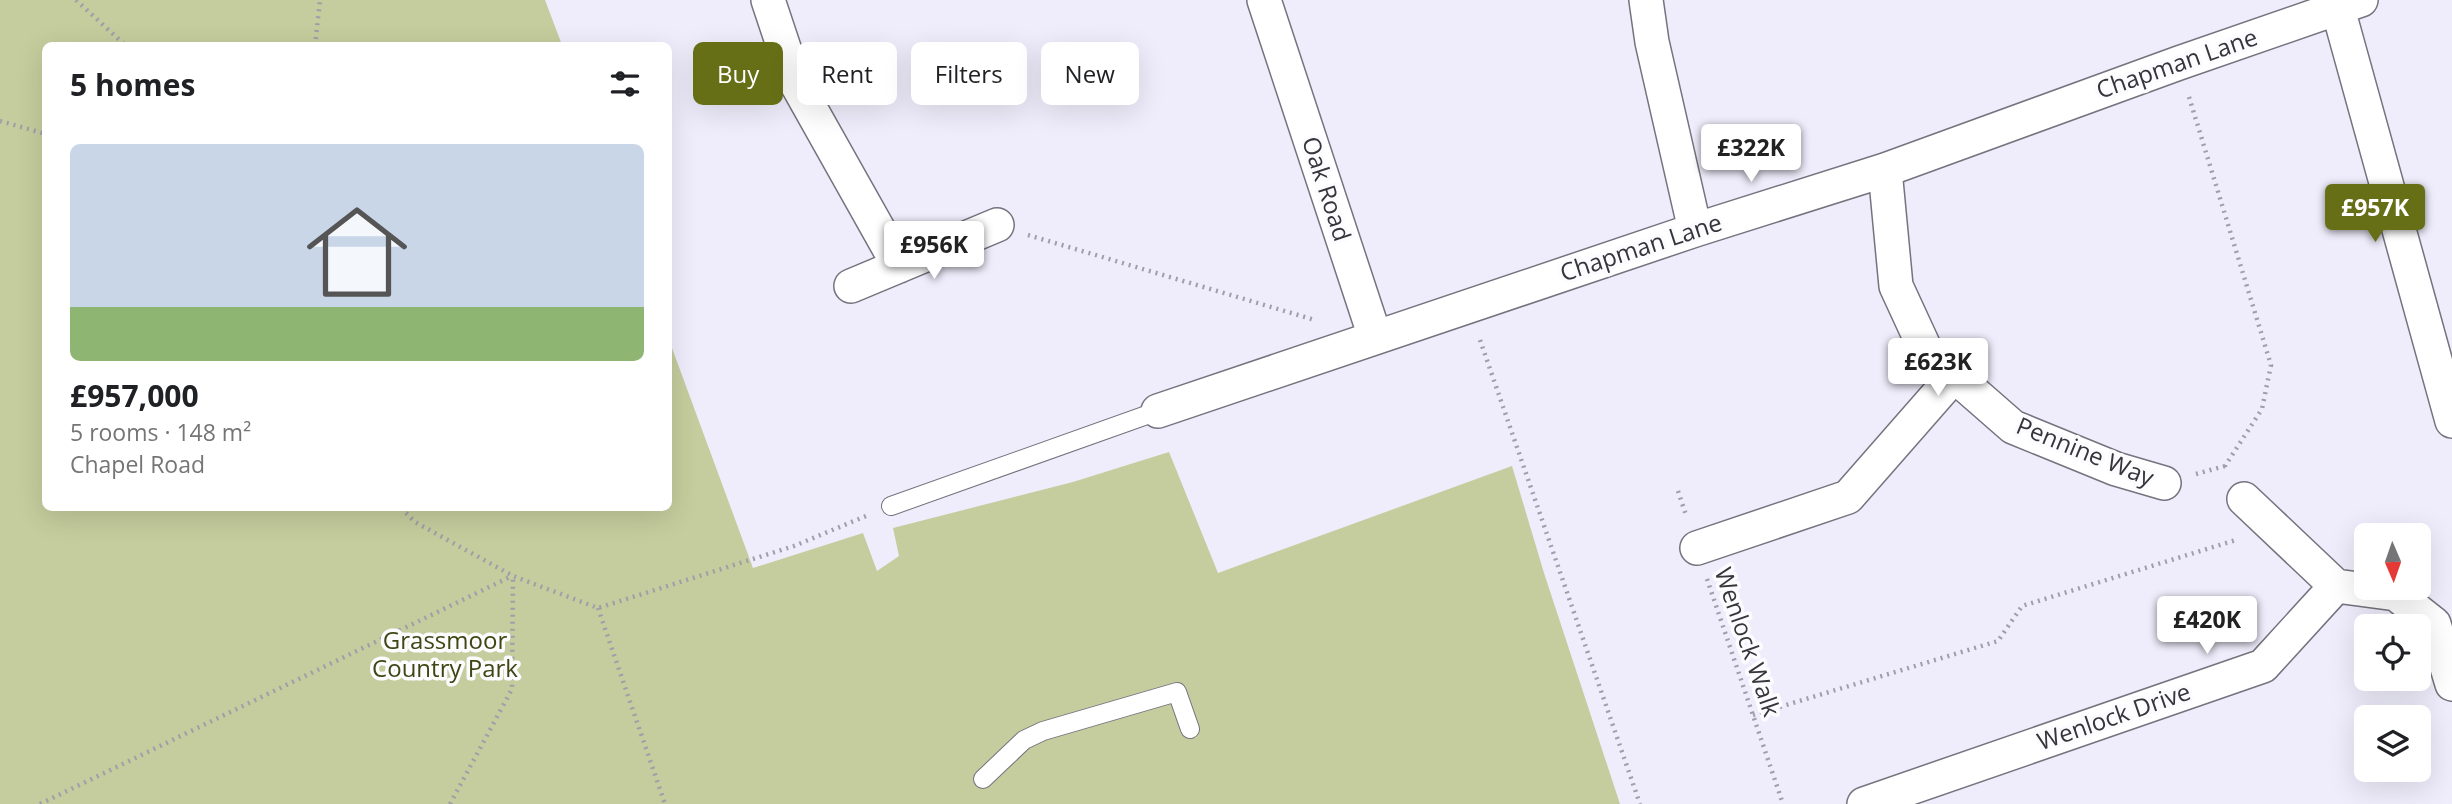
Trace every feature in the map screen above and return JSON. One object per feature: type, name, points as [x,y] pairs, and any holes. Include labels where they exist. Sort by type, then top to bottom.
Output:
[{"type":"street","points":[[768,0],[795,81],[900,266]]},
{"type":"street","name":"Oak Road","points":[[1264,0],[1375,337]]},
{"type":"street","points":[[1646,0],[1652,42],[1695,230]]},
{"type":"street","points":[[2350,4],[2452,421]]},
{"type":"street","name":"Chapman Lane","points":[[1158,411],[1695,230],[1885,170],[2179,62],[2350,4]]},
{"type":"street","name":"Pennine Way","points":[[1885,170],[1896,285],[1926,351],[2013,426],[2116,469],[2164,483]]},
{"type":"street","points":[[851,286],[998,225]]},
{"type":"street","points":[[1697,548],[1848,497],[1954,376]]},
{"type":"street","points":[[2244,499],[2336,586],[2396,594],[2434,624],[2452,684]]},
{"type":"street","name":"Wenlock Drive","points":[[1864,804],[2263,666],[2336,586]]},
{"type":"lane","points":[[891,506],[1158,411]]},
{"type":"lane","points":[[983,779],[1024,740],[1043,731],[1177,692],[1190,729]]},
{"type":"path","points":[[76,0],[122,42]]},
{"type":"path","points":[[315,42],[320,0]]},
{"type":"path","points":[[2179,62],[2271,365],[2262,409],[2225,466],[2244,499]]},
{"type":"path","points":[[0,121],[42,133]]},
{"type":"path","points":[[998,225],[1323,322]]},
{"type":"path","points":[[1469,306],[1640,804]]},
{"type":"path","name":"Wenlock Walk","points":[[1678,491],[1783,804]]},
{"type":"path","points":[[404,511],[415,522],[513,576],[598,608],[794,545],[891,506]]},
{"type":"path","points":[[1753,716],[1998,641],[2022,606],[2274,528]]},
{"type":"path","points":[[40,804],[513,576]]},
{"type":"path","points":[[450,804],[512,689],[513,576]]},
{"type":"path","points":[[598,608],[665,804]]},
{"type":"green space","name":"Grassmoor Country Park","points":[[0,0],[545,0],[561,42],[42,42],[42,511],[672,511],[672,348],[753,568],[863,533],[877,571],[899,556],[893,528],[1073,482],[1169,452],[1218,573],[1512,466],[1620,804],[0,804]]}]
